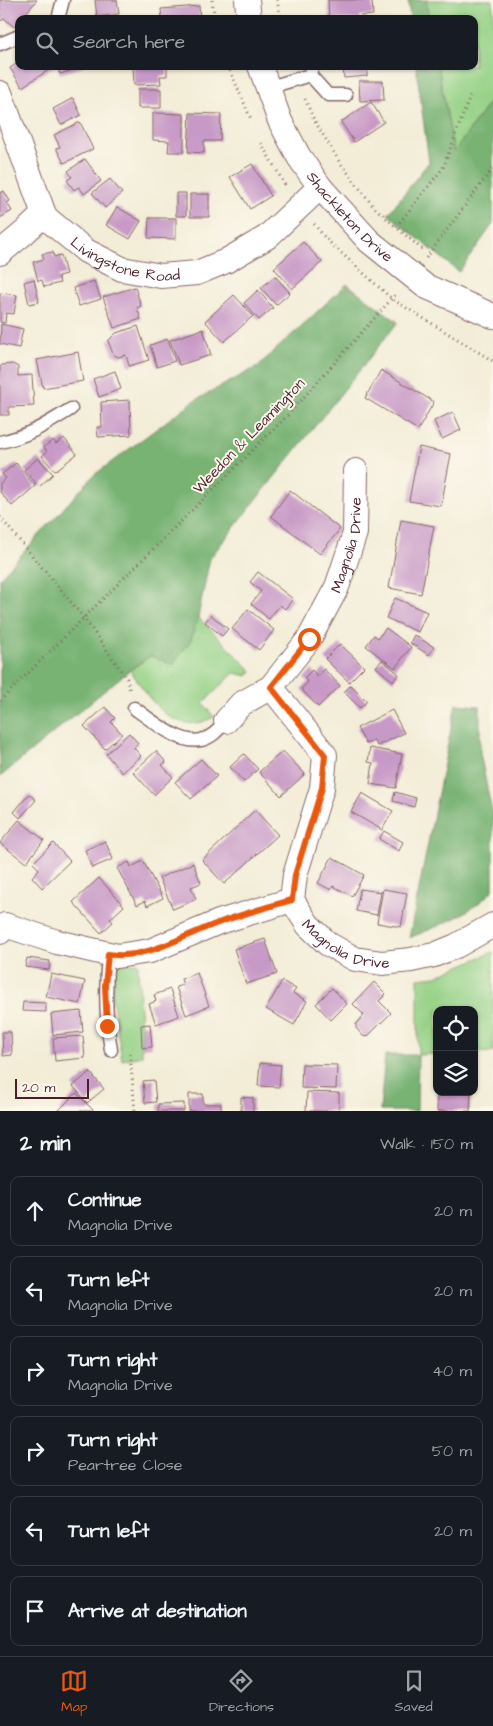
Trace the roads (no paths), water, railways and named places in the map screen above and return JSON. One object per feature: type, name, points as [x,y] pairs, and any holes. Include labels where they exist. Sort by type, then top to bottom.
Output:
[{"type":"street","points":[[247,0],[249,15]]},
{"type":"street","name":"Shackleton Drive","points":[[263,77],[280,121],[299,157],[320,187],[369,241],[424,286],[493,316]]},
{"type":"street","name":"Livingstone Road","points":[[0,93],[45,217],[86,251],[122,270],[161,276],[197,273],[226,261],[267,237],[320,187]]},
{"type":"street","points":[[0,253],[26,232],[44,214]]},
{"type":"street","name":"Magnolia Drive","points":[[226,721],[242,704],[271,687],[309,639],[337,587],[355,533],[356,471]]},
{"type":"street","name":"Magnolia Drive","points":[[271,687],[325,755],[322,788],[295,875],[292,900],[308,925],[328,944],[355,959],[382,963],[434,955],[456,946],[493,924]]},
{"type":"street","points":[[0,932],[5,925],[57,942],[118,956],[150,950],[219,922],[292,900]]},
{"type":"lane","points":[[59,15],[63,0]]},
{"type":"lane","points":[[0,44],[15,38]]},
{"type":"lane","points":[[263,77],[296,79],[311,70],[328,95],[346,95]]},
{"type":"lane","points":[[0,442],[20,438],[71,409]]},
{"type":"lane","points":[[134,708],[169,732],[194,740],[202,740],[214,734],[226,721]]},
{"type":"lane","points":[[108,954],[105,986],[107,1026],[111,1050]]}]
